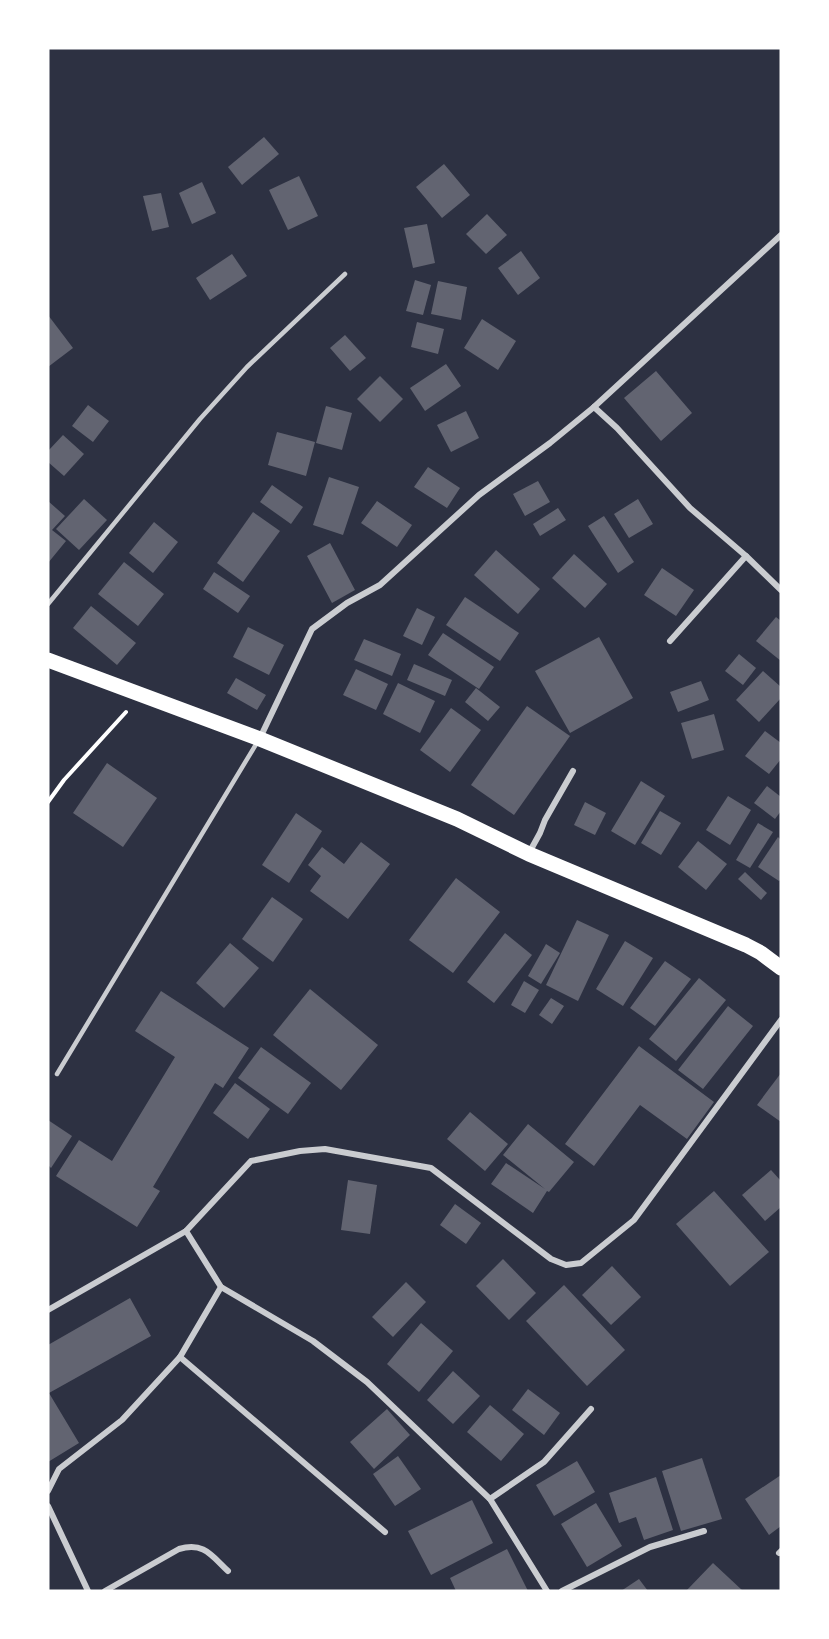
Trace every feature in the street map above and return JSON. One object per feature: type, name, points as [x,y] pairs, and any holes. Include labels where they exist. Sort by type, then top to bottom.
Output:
[{"type":"main road","points":[[48,660],[260,739],[458,819],[529,854],[746,945],[781,968]]},
{"type":"street","points":[[260,739],[312,629],[347,603],[380,585],[479,495],[550,443],[594,407],[781,235]]},
{"type":"street","points":[[594,407],[617,428],[690,508],[746,556],[781,590]]},
{"type":"street","points":[[670,641],[746,556]]},
{"type":"street","points":[[529,854],[573,771]]},
{"type":"street","points":[[48,1310],[186,1231],[251,1161],[300,1151],[325,1149],[431,1168],[551,1259],[566,1265],[581,1263],[634,1220],[781,1020]]},
{"type":"street","points":[[186,1231],[221,1287],[313,1341],[367,1382],[490,1499],[547,1591]]},
{"type":"street","points":[[48,1491],[59,1469],[122,1420],[180,1357],[221,1287]]},
{"type":"street","points":[[180,1357],[385,1532]]},
{"type":"street","points":[[490,1499],[544,1462],[591,1409]]},
{"type":"street","points":[[48,1506],[88,1591]]},
{"type":"street","points":[[562,1591],[650,1547],[704,1531]]},
{"type":"street","points":[[105,1591],[179,1549],[192,1545],[207,1550],[228,1571]]},
{"type":"lane","points":[[48,604],[200,419],[247,367],[345,274]]},
{"type":"lane","points":[[57,1074],[260,739]]},
{"type":"path","points":[[48,802],[64,780],[140,696]]},
{"type":"building","points":[[264,137],[279,154],[242,185],[228,167]]},
{"type":"building","points":[[444,164],[470,195],[442,218],[416,187]]},
{"type":"building","points":[[299,176],[318,216],[288,230],[269,190]]},
{"type":"building","points":[[202,182],[216,213],[192,224],[179,193]]},
{"type":"building","points":[[161,193],[169,227],[152,231],[143,196]]},
{"type":"building","points":[[487,214],[507,235],[486,254],[466,234]]},
{"type":"building","points":[[427,224],[435,263],[413,268],[404,228]]},
{"type":"building","points":[[521,251],[540,278],[518,295],[498,268]]},
{"type":"building","points":[[232,254],[247,276],[210,300],[196,278]]},
{"type":"building","points":[[415,280],[431,285],[423,315],[406,311]]},
{"type":"building","points":[[438,281],[467,287],[461,320],[431,314]]},
{"type":"building","points":[[48,315],[73,348],[48,367]]},
{"type":"building","points":[[482,319],[516,341],[498,370],[464,348]]},
{"type":"building","points":[[417,322],[444,329],[438,354],[411,347]]},
{"type":"building","points":[[345,335],[366,358],[350,371],[330,348]]},
{"type":"building","points":[[446,364],[461,386],[425,411],[410,388]]},
{"type":"building","points":[[656,371],[692,413],[661,441],[624,398]]},
{"type":"building","points":[[380,376],[403,399],[380,422],[357,399]]},
{"type":"building","points":[[88,405],[109,421],[93,442],[72,426]]},
{"type":"building","points":[[326,406],[352,413],[342,450],[316,443]]},
{"type":"building","points":[[466,411],[479,438],[451,452],[437,425]]},
{"type":"building","points":[[277,432],[315,442],[306,476],[268,465]]},
{"type":"building","points":[[63,435],[84,454],[64,476],[48,462],[48,451]]},
{"type":"building","points":[[428,467],[460,488],[447,508],[414,487]]},
{"type":"building","points":[[329,477],[359,487],[343,535],[313,525]]},
{"type":"building","points":[[538,481],[550,502],[525,516],[513,494]]},
{"type":"building","points":[[272,485],[303,507],[291,524],[260,502]]},
{"type":"building","points":[[84,499],[107,520],[79,550],[56,529]]},
{"type":"building","points":[[638,499],[653,524],[629,538],[614,514]]},
{"type":"building","points":[[48,501],[65,516],[52,530],[66,541],[48,563]]},
{"type":"building","points":[[377,501],[412,525],[397,547],[361,523]]},
{"type":"building","points":[[558,508],[566,520],[540,536],[533,524]]},
{"type":"building","points":[[253,512],[280,531],[243,582],[217,563]]},
{"type":"building","points":[[604,516],[634,562],[618,573],[588,526]]},
{"type":"building","points":[[154,522],[178,542],[153,573],[129,553]]},
{"type":"building","points":[[330,543],[355,590],[332,603],[307,556]]},
{"type":"building","points":[[496,550],[540,589],[518,614],[474,575]]},
{"type":"building","points":[[574,554],[607,584],[585,608],[552,578]]},
{"type":"building","points":[[124,562],[164,594],[138,626],[98,594]]},
{"type":"building","points":[[662,568],[694,590],[676,616],[644,595]]},
{"type":"building","points":[[214,572],[250,596],[238,613],[203,589]]},
{"type":"building","points":[[465,597],[519,633],[500,661],[446,625]]},
{"type":"building","points":[[91,606],[136,643],[117,665],[73,628]]},
{"type":"building","points":[[417,608],[435,617],[422,645],[403,636]]},
{"type":"building","points":[[776,617],[781,621],[781,661],[756,641]]},
{"type":"building","points":[[248,627],[284,645],[269,675],[233,657]]},
{"type":"building","points":[[443,633],[494,667],[479,689],[428,655]]},
{"type":"building","points":[[599,637],[633,698],[570,733],[535,671]]},
{"type":"building","points":[[364,639],[401,654],[392,676],[354,660]]},
{"type":"building","points":[[739,654],[756,668],[743,685],[725,671]]},
{"type":"building","points":[[414,664],[452,680],[445,696],[407,680]]},
{"type":"building","points":[[356,669],[388,684],[376,710],[343,695]]},
{"type":"building","points":[[763,671],[781,687],[781,698],[759,722],[736,700]]},
{"type":"building","points":[[236,678],[266,695],[257,710],[227,693]]},
{"type":"building","points":[[701,681],[709,700],[678,712],[670,692]]},
{"type":"building","points":[[398,683],[435,701],[420,733],[383,714]]},
{"type":"building","points":[[476,688],[500,707],[488,721],[465,702]]},
{"type":"building","points":[[527,706],[570,736],[514,815],[471,785]]},
{"type":"building","points":[[451,708],[481,730],[450,772],[420,750]]},
{"type":"building","points":[[714,714],[724,750],[692,759],[681,723]]},
{"type":"building","points":[[765,731],[781,743],[781,759],[769,774],[745,756]]},
{"type":"building","points":[[107,763],[157,798],[123,847],[73,813]]},
{"type":"building","points":[[641,781],[665,796],[635,845],[611,831]]},
{"type":"building","points":[[767,786],[781,797],[781,811],[775,819],[754,803]]},
{"type":"building","points":[[728,796],[751,810],[730,845],[706,830]]},
{"type":"building","points":[[585,802],[606,813],[595,835],[574,825]]},
{"type":"building","points":[[660,811],[681,823],[661,855],[641,843]]},
{"type":"building","points":[[296,813],[322,831],[289,883],[262,865]]},
{"type":"building","points":[[758,823],[773,832],[750,868],[736,860]]},
{"type":"building","points":[[778,837],[781,840],[781,879],[779,881],[758,867]]},
{"type":"building","points":[[698,841],[727,864],[706,890],[678,867]]},
{"type":"building","points":[[361,842],[390,864],[348,919],[310,891],[321,876],[308,865],[322,847],[344,864]]},
{"type":"building","points":[[745,872],[767,893],[761,900],[738,879]]},
{"type":"building","points":[[456,878],[500,912],[453,973],[409,940]]},
{"type":"building","points":[[272,897],[303,919],[273,962],[242,939]]},
{"type":"building","points":[[577,920],[609,935],[578,1001],[546,985]]},
{"type":"building","points":[[505,933],[532,955],[494,1003],[467,982]]},
{"type":"building","points":[[625,941],[653,958],[623,1006],[596,989]]},
{"type":"building","points":[[230,943],[259,968],[224,1008],[196,983]]},
{"type":"building","points":[[546,944],[560,953],[541,984],[528,976]]},
{"type":"building","points":[[665,961],[691,979],[655,1026],[630,1008]]},
{"type":"building","points":[[699,978],[726,1000],[676,1061],[649,1039]]},
{"type":"building","points":[[524,981],[539,990],[525,1013],[511,1005]]},
{"type":"building","points":[[310,989],[378,1045],[341,1090],[273,1035]]},
{"type":"building","points":[[161,991],[249,1048],[223,1088],[215,1083],[153,1187],[160,1191],[137,1227],[56,1176],[79,1140],[112,1161],[175,1057],[135,1031]]},
{"type":"building","points":[[551,998],[564,1006],[552,1024],[539,1015]]},
{"type":"building","points":[[728,1006],[753,1026],[703,1089],[678,1070]]},
{"type":"building","points":[[639,1046],[714,1102],[687,1139],[640,1105],[594,1166],[565,1144]]},
{"type":"building","points":[[261,1047],[311,1083],[288,1114],[238,1078]]},
{"type":"building","points":[[781,1073],[781,1122],[757,1105]]},
{"type":"building","points":[[235,1083],[270,1109],[248,1139],[213,1113]]},
{"type":"building","points":[[470,1112],[508,1144],[485,1171],[447,1139]]},
{"type":"building","points":[[48,1120],[72,1136],[51,1168],[48,1165]]},
{"type":"building","points":[[528,1124],[574,1162],[549,1192],[547,1191],[533,1213],[491,1184],[506,1163],[545,1189],[503,1155]]},
{"type":"building","points":[[771,1170],[781,1181],[781,1207],[765,1221],[742,1195]]},
{"type":"building","points":[[348,1180],[377,1185],[370,1234],[341,1230]]},
{"type":"building","points":[[714,1191],[769,1252],[730,1286],[676,1224]]},
{"type":"building","points":[[455,1204],[481,1223],[466,1244],[440,1225]]},
{"type":"building","points":[[503,1259],[536,1293],[509,1320],[476,1286]]},
{"type":"building","points":[[612,1266],[641,1297],[611,1325],[582,1295]]},
{"type":"building","points":[[406,1282],[426,1302],[393,1337],[372,1317]]},
{"type":"building","points":[[564,1285],[625,1350],[587,1386],[526,1321]]},
{"type":"building","points":[[130,1298],[151,1336],[49,1393],[79,1443],[48,1462],[48,1345]]},
{"type":"building","points":[[421,1323],[453,1351],[419,1392],[387,1364]]},
{"type":"building","points":[[453,1371],[480,1396],[453,1424],[427,1400]]},
{"type":"building","points":[[528,1389],[560,1413],[544,1435],[512,1410]]},
{"type":"building","points":[[490,1405],[524,1434],[501,1461],[467,1432]]},
{"type":"building","points":[[387,1409],[410,1435],[374,1469],[350,1442]]},
{"type":"building","points":[[398,1456],[421,1489],[395,1506],[373,1474]]},
{"type":"building","points":[[702,1458],[722,1519],[681,1531],[662,1471]]},
{"type":"building","points":[[577,1461],[595,1492],[554,1516],[536,1485]]},
{"type":"building","points":[[781,1475],[781,1526],[769,1535],[745,1499]]},
{"type":"building","points":[[656,1477],[673,1530],[644,1540],[636,1517],[619,1523],[609,1493]]},
{"type":"building","points":[[472,1500],[493,1543],[431,1575],[408,1531]]},
{"type":"building","points":[[596,1503],[622,1546],[587,1567],[561,1524]]},
{"type":"building","points":[[507,1549],[528,1591],[456,1591],[450,1578]]},
{"type":"building","points":[[713,1563],[743,1591],[686,1591]]},
{"type":"building","points":[[639,1579],[648,1591],[621,1591]]}]
